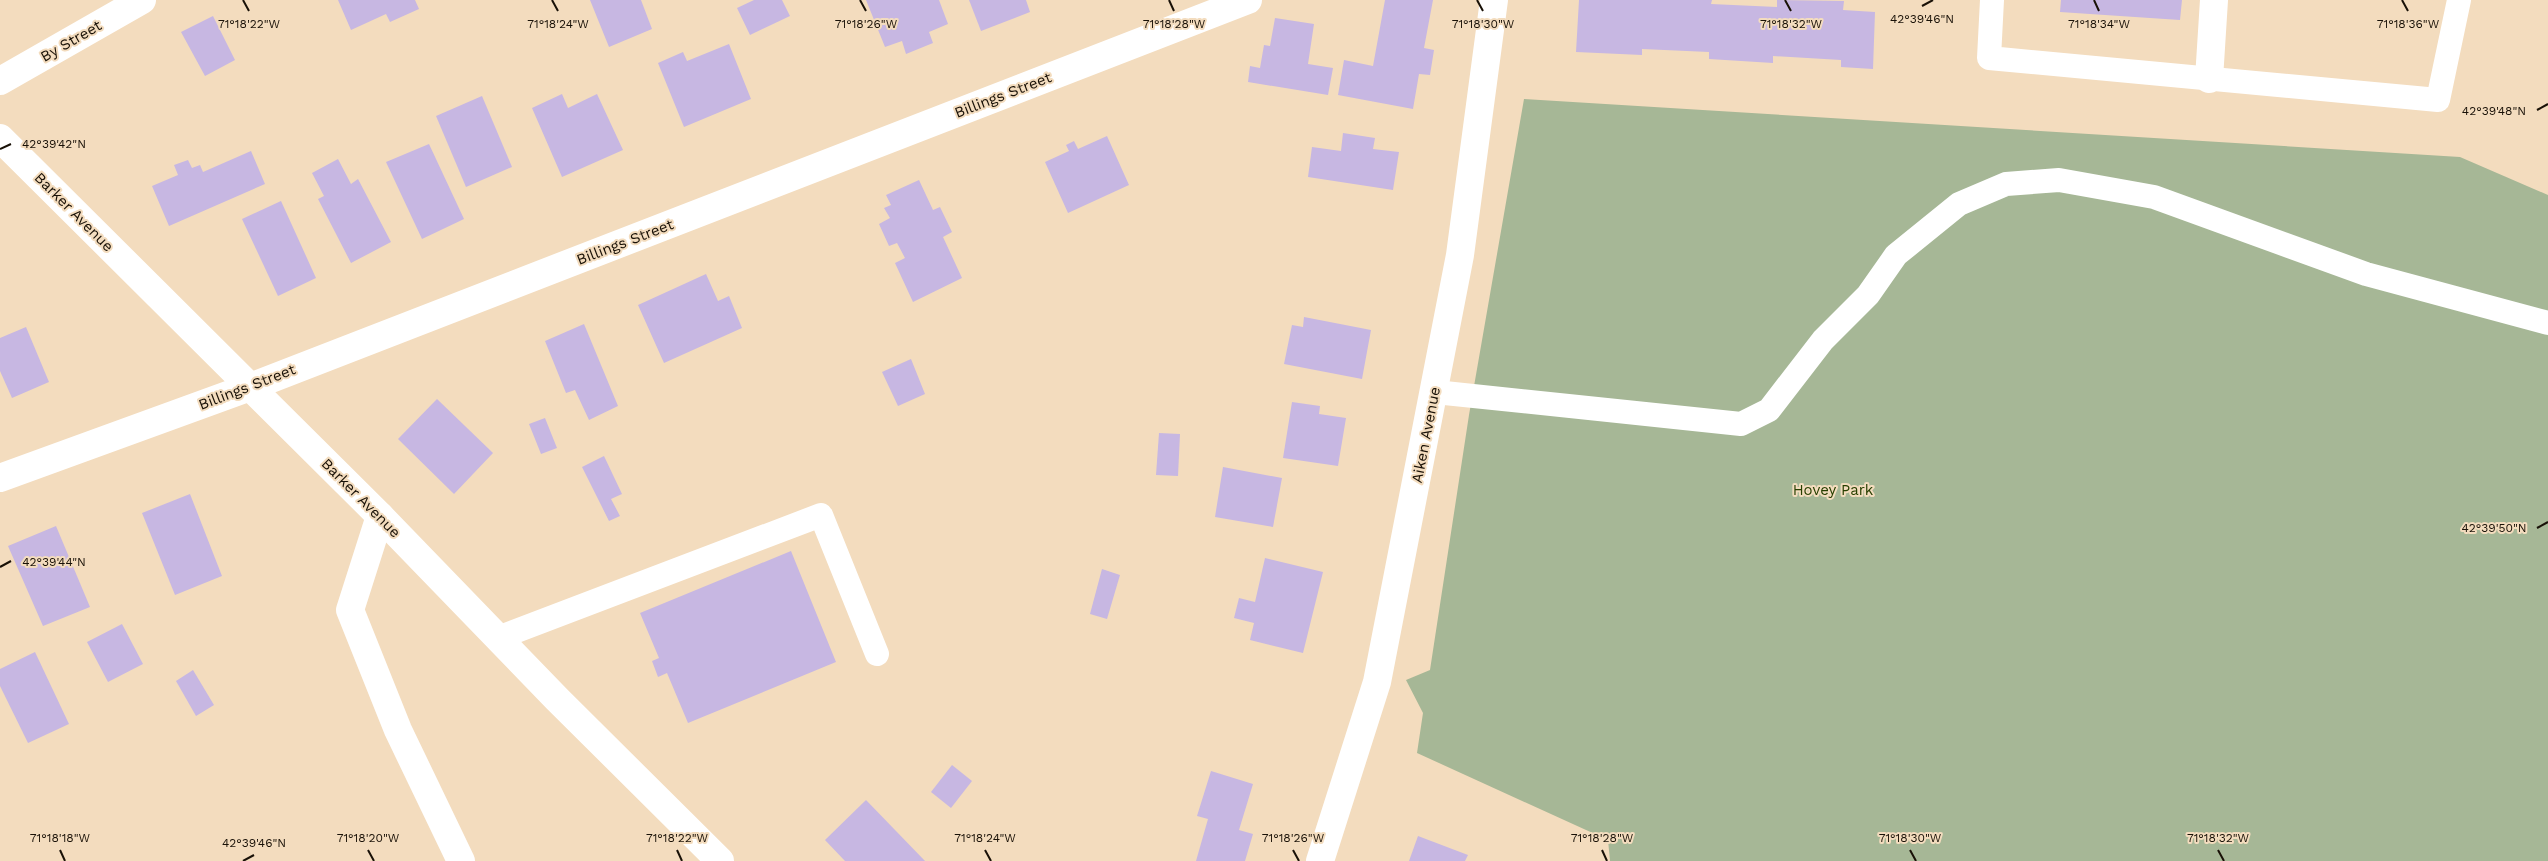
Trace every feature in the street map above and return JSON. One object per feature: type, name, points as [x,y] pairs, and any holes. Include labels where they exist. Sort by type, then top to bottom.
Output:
[{"type":"street","name":"By Street","points":[[0,81],[142,0]]},
{"type":"street","name":"Billings Street","points":[[0,478],[250,387],[1248,0]]},
{"type":"street","name":"Aiken Avenue","points":[[1320,861],[1377,682],[1435,392],[1460,255],[1494,0]]},
{"type":"street","points":[[2209,79],[2214,0]]},
{"type":"street","name":"Barker Avenue","points":[[0,138],[380,516],[710,858]]},
{"type":"street","points":[[380,516],[350,610],[398,730],[461,861]]},
{"type":"lane","points":[[1992,0],[1988,58],[2438,100],[2459,0]]},
{"type":"lane","points":[[1435,392],[1741,424],[1769,410],[1823,340],[1868,295],[1896,255],[1959,204],[2006,184],[2059,180],[2154,197],[2366,274],[2548,323]]},
{"type":"lane","points":[[498,638],[821,516],[876,654]]},
{"type":"green space","name":"Hovey Park","points":[[1524,99],[2460,157],[2548,195],[2548,861],[1610,861],[1608,840],[1417,753],[1423,713],[1406,680],[1430,670],[1469,415]]},
{"type":"building","points":[[338,0],[415,0],[419,9],[390,22],[386,14],[351,30]]},
{"type":"building","points":[[590,0],[641,0],[652,29],[609,47]]},
{"type":"building","points":[[754,0],[782,0],[790,16],[750,35],[737,8]]},
{"type":"building","points":[[866,0],[939,0],[948,24],[929,32],[933,43],[906,54],[902,41],[885,47]]},
{"type":"building","points":[[969,0],[1026,0],[1030,12],[981,31]]},
{"type":"building","points":[[1385,0],[1433,0],[1424,48],[1434,50],[1430,75],[1419,74],[1413,109],[1338,95],[1344,60],[1373,66]]},
{"type":"building","points":[[1579,0],[1712,0],[1711,4],[1777,7],[1777,0],[1844,1],[1843,10],[1875,12],[1873,69],[1841,67],[1841,60],[1773,56],[1773,63],[1709,59],[1709,52],[1642,49],[1642,55],[1576,52]]},
{"type":"building","points":[[2061,0],[2182,0],[2180,20],[2060,12]]},
{"type":"building","points":[[213,16],[235,60],[205,76],[181,32]]},
{"type":"building","points":[[1275,18],[1314,24],[1308,64],[1333,68],[1328,95],[1248,82],[1250,66],[1260,68],[1264,45],[1270,46]]},
{"type":"building","points":[[729,44],[751,99],[684,127],[658,63],[683,52],[687,61]]},
{"type":"building","points":[[562,94],[568,108],[597,94],[623,150],[562,177],[532,108]]},
{"type":"building","points":[[482,96],[512,167],[466,187],[436,116]]},
{"type":"building","points":[[1343,133],[1375,138],[1373,149],[1399,152],[1393,190],[1308,177],[1312,147],[1341,151]]},
{"type":"building","points":[[1107,136],[1129,185],[1068,213],[1045,162],[1069,151],[1066,145],[1074,141],[1078,149]]},
{"type":"building","points":[[429,144],[464,219],[422,239],[386,162]]},
{"type":"building","points":[[251,151],[265,184],[169,226],[152,186],[178,175],[174,165],[188,160],[192,168],[200,165],[203,172]]},
{"type":"building","points":[[338,159],[351,184],[358,179],[391,242],[351,263],[318,199],[324,196],[312,173]]},
{"type":"building","points":[[919,180],[933,210],[940,207],[952,232],[943,237],[962,278],[913,302],[895,263],[905,258],[897,243],[889,246],[879,224],[890,218],[884,208],[891,205],[886,195]]},
{"type":"building","points":[[281,201],[316,278],[278,296],[242,219]]},
{"type":"building","points":[[706,274],[718,301],[729,296],[742,328],[664,363],[638,305]]},
{"type":"building","points":[[1304,317],[1371,330],[1362,379],[1284,364],[1292,325],[1303,327]]},
{"type":"building","points":[[584,324],[618,406],[589,420],[575,390],[566,393],[545,341]]},
{"type":"building","points":[[26,327],[49,382],[12,398],[0,371],[0,338]]},
{"type":"building","points":[[911,359],[925,394],[898,406],[882,372]]},
{"type":"building","points":[[437,399],[493,453],[454,494],[398,439]]},
{"type":"building","points":[[1292,402],[1320,406],[1319,414],[1346,418],[1338,466],[1283,458]]},
{"type":"building","points":[[545,418],[557,448],[541,454],[529,424]]},
{"type":"building","points":[[1159,433],[1180,434],[1178,476],[1156,475]]},
{"type":"building","points":[[604,456],[622,494],[611,499],[620,516],[609,521],[582,467]]},
{"type":"building","points":[[1223,467],[1282,478],[1273,527],[1215,517]]},
{"type":"building","points":[[190,494],[222,576],[175,595],[142,513]]},
{"type":"building","points":[[56,526],[90,607],[43,626],[8,546]]},
{"type":"building","points":[[791,551],[836,662],[688,723],[667,673],[658,677],[652,661],[659,658],[640,613]]},
{"type":"building","points":[[1265,558],[1323,572],[1303,653],[1250,640],[1254,623],[1234,618],[1239,598],[1255,602]]},
{"type":"building","points":[[1102,569],[1120,575],[1107,619],[1090,614]]},
{"type":"building","points":[[122,624],[143,664],[108,682],[87,642]]},
{"type":"building","points":[[35,652],[69,724],[28,743],[0,686],[0,669]]},
{"type":"building","points":[[193,670],[214,705],[196,716],[176,681]]},
{"type":"building","points":[[952,765],[972,781],[951,808],[931,792]]},
{"type":"building","points":[[1211,771],[1253,784],[1239,830],[1253,834],[1245,861],[1196,861],[1208,819],[1197,816]]},
{"type":"building","points":[[866,800],[925,861],[845,861],[825,840]]},
{"type":"building","points":[[1418,836],[1468,855],[1465,861],[1409,861]]}]
